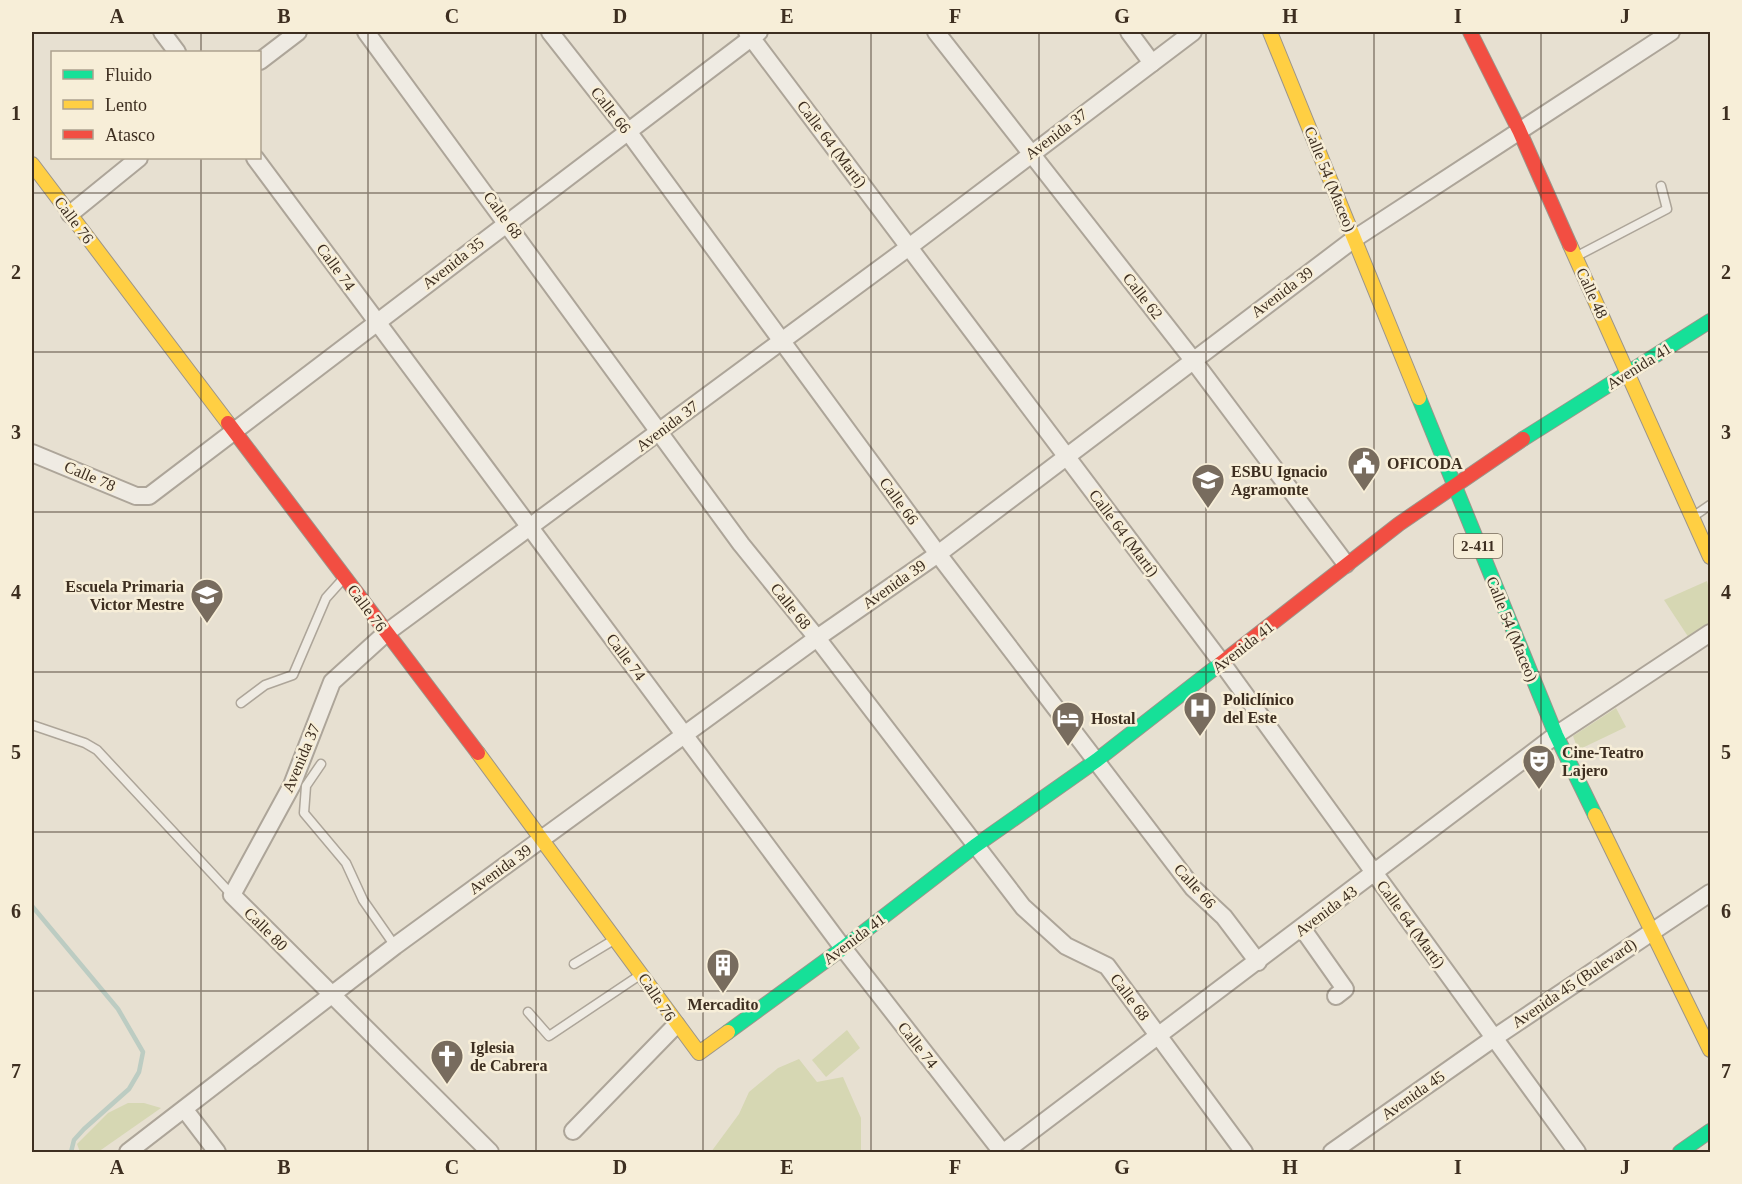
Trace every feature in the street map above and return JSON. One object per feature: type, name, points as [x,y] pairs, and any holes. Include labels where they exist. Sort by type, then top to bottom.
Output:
[{"type":"street","points":[[162,32],[176,51]]},
{"type":"street","points":[[261,61],[298,32]]},
{"type":"street","name":"Calle 68","points":[[366,32],[507,221],[658,433],[741,544],[817,638],[975,846],[1037,922],[1066,946],[1107,966],[1244,1152]]},
{"type":"street","name":"Calle 66","points":[[550,32],[627,130],[938,554],[1194,888],[1224,917],[1258,962]]},
{"type":"street","name":"Calle 62","points":[[936,32],[1193,360],[1346,564]]},
{"type":"street","points":[[1129,32],[1152,63]]},
{"type":"street","name":"Avenida 37","points":[[232,896],[292,785],[332,682],[386,633],[658,433],[1193,32]]},
{"type":"street","name":"Calle 54 (Maceo)","points":[[1270,32],[1453,487],[1556,735],[1653,929],[1710,1050]]},
{"type":"street","name":"Calle 48","points":[[1470,32],[1520,130],[1575,257],[1694,516],[1710,557]]},
{"type":"street","name":"Avenida 39","points":[[128,1152],[395,946],[817,638],[938,554],[1354,239],[1671,32]]},
{"type":"street","name":"Avenida 35","points":[[149,496],[233,434],[753,33]]},
{"type":"street","name":"Calle 64 (Martí)","points":[[753,33],[909,246],[1222,663],[1577,1152]]},
{"type":"street","points":[[70,214],[139,159]]},
{"type":"street","name":"Calle 74","points":[[256,159],[843,948],[1003,1152]]},
{"type":"street","name":"Calle 76","points":[[32,164],[233,434],[542,838],[676,1025],[699,1053]]},
{"type":"street","name":"Avenida 41","points":[[699,1053],[843,948],[975,846],[1097,760],[1346,564],[1526,437],[1710,321]]},
{"type":"street","name":"Calle 78","points":[[32,453],[136,495],[149,496]]},
{"type":"street","name":"Avenida 43","points":[[1003,1152],[1159,1037],[1556,735],[1710,633]]},
{"type":"street","points":[[1653,929],[1710,892]]},
{"type":"street","name":"Calle 80","points":[[232,896],[490,1152]]},
{"type":"street","points":[[1302,928],[1345,988],[1336,996]]},
{"type":"street","name":"Avenida 45 (Bulevard)","points":[[1494,1038],[1653,929]]},
{"type":"street","points":[[573,1131],[676,1025]]},
{"type":"street","name":"Avenida 45","points":[[1332,1152],[1494,1038]]},
{"type":"street","points":[[185,1110],[217,1152]]},
{"type":"street","points":[[1680,1152],[1710,1131]]},
{"type":"lane","points":[[1575,257],[1667,209],[1660,186]]},
{"type":"lane","points":[[1694,516],[1710,505]]},
{"type":"lane","points":[[241,703],[265,686],[292,675],[326,598],[344,578]]},
{"type":"lane","name":"Calle 80","points":[[32,726],[85,743],[96,750],[232,896]]},
{"type":"lane","points":[[321,764],[306,786],[304,813],[346,863],[363,900],[395,946]]},
{"type":"lane","points":[[574,964],[615,939]]},
{"type":"lane","points":[[528,1012],[549,1036],[641,974]]},
{"type":"green space","points":[[1707,581],[1710,593],[1710,625],[1689,638],[1664,600]]},
{"type":"green space","points":[[1616,708],[1626,727],[1578,750],[1573,736]]},
{"type":"green space","points":[[847,1030],[860,1048],[826,1077],[812,1060]]},
{"type":"green space","points":[[799,1059],[817,1082],[843,1077],[861,1118],[861,1152],[711,1152],[739,1114],[749,1092],[778,1068]]},
{"type":"green space","points":[[128,1103],[144,1103],[161,1108],[98,1152],[80,1152],[77,1144],[108,1113]]},
{"type":"waterway","points":[[32,906],[118,1009],[143,1052],[139,1072],[129,1089],[84,1129],[74,1140],[71,1152]]},
{"type":"traffic: fast","points":[[1523,439],[1710,321]]},
{"type":"traffic: fast","points":[[1419,398],[1556,735],[1595,815]]},
{"type":"traffic: fast","points":[[728,1032],[843,948],[975,846],[1097,760],[1220,664]]},
{"type":"traffic: fast","points":[[1680,1152],[1710,1131]]},
{"type":"traffic: slow","points":[[1270,32],[1419,398]]},
{"type":"traffic: slow","points":[[32,164],[228,423]]},
{"type":"traffic: slow","points":[[1570,245],[1710,557]]},
{"type":"traffic: slow","points":[[478,753],[699,1053],[728,1032]]},
{"type":"traffic: slow","points":[[1595,815],[1710,1050]]},
{"type":"traffic: jam","points":[[1470,32],[1519,130],[1570,245]]},
{"type":"traffic: jam","points":[[228,423],[478,753]]},
{"type":"traffic: jam","points":[[1220,664],[1399,524],[1523,439]]},
{"type":"place","name":"OFICODA","points":[[1364,492]]},
{"type":"place","name":"ESBU Ignacio Agramonte","points":[[1208,509]]},
{"type":"place","name":"Escuela Primaria Victor Mestre","points":[[207,624]]},
{"type":"place","name":"Policlínico del Este","points":[[1200,737]]},
{"type":"place","name":"Hostal","points":[[1068,747]]},
{"type":"place","name":"Cine-Teatro Lajero","points":[[1539,790]]},
{"type":"place","name":"Mercadito","points":[[723,994]]},
{"type":"place","name":"Iglesia de Cabrera","points":[[447,1085]]}]
